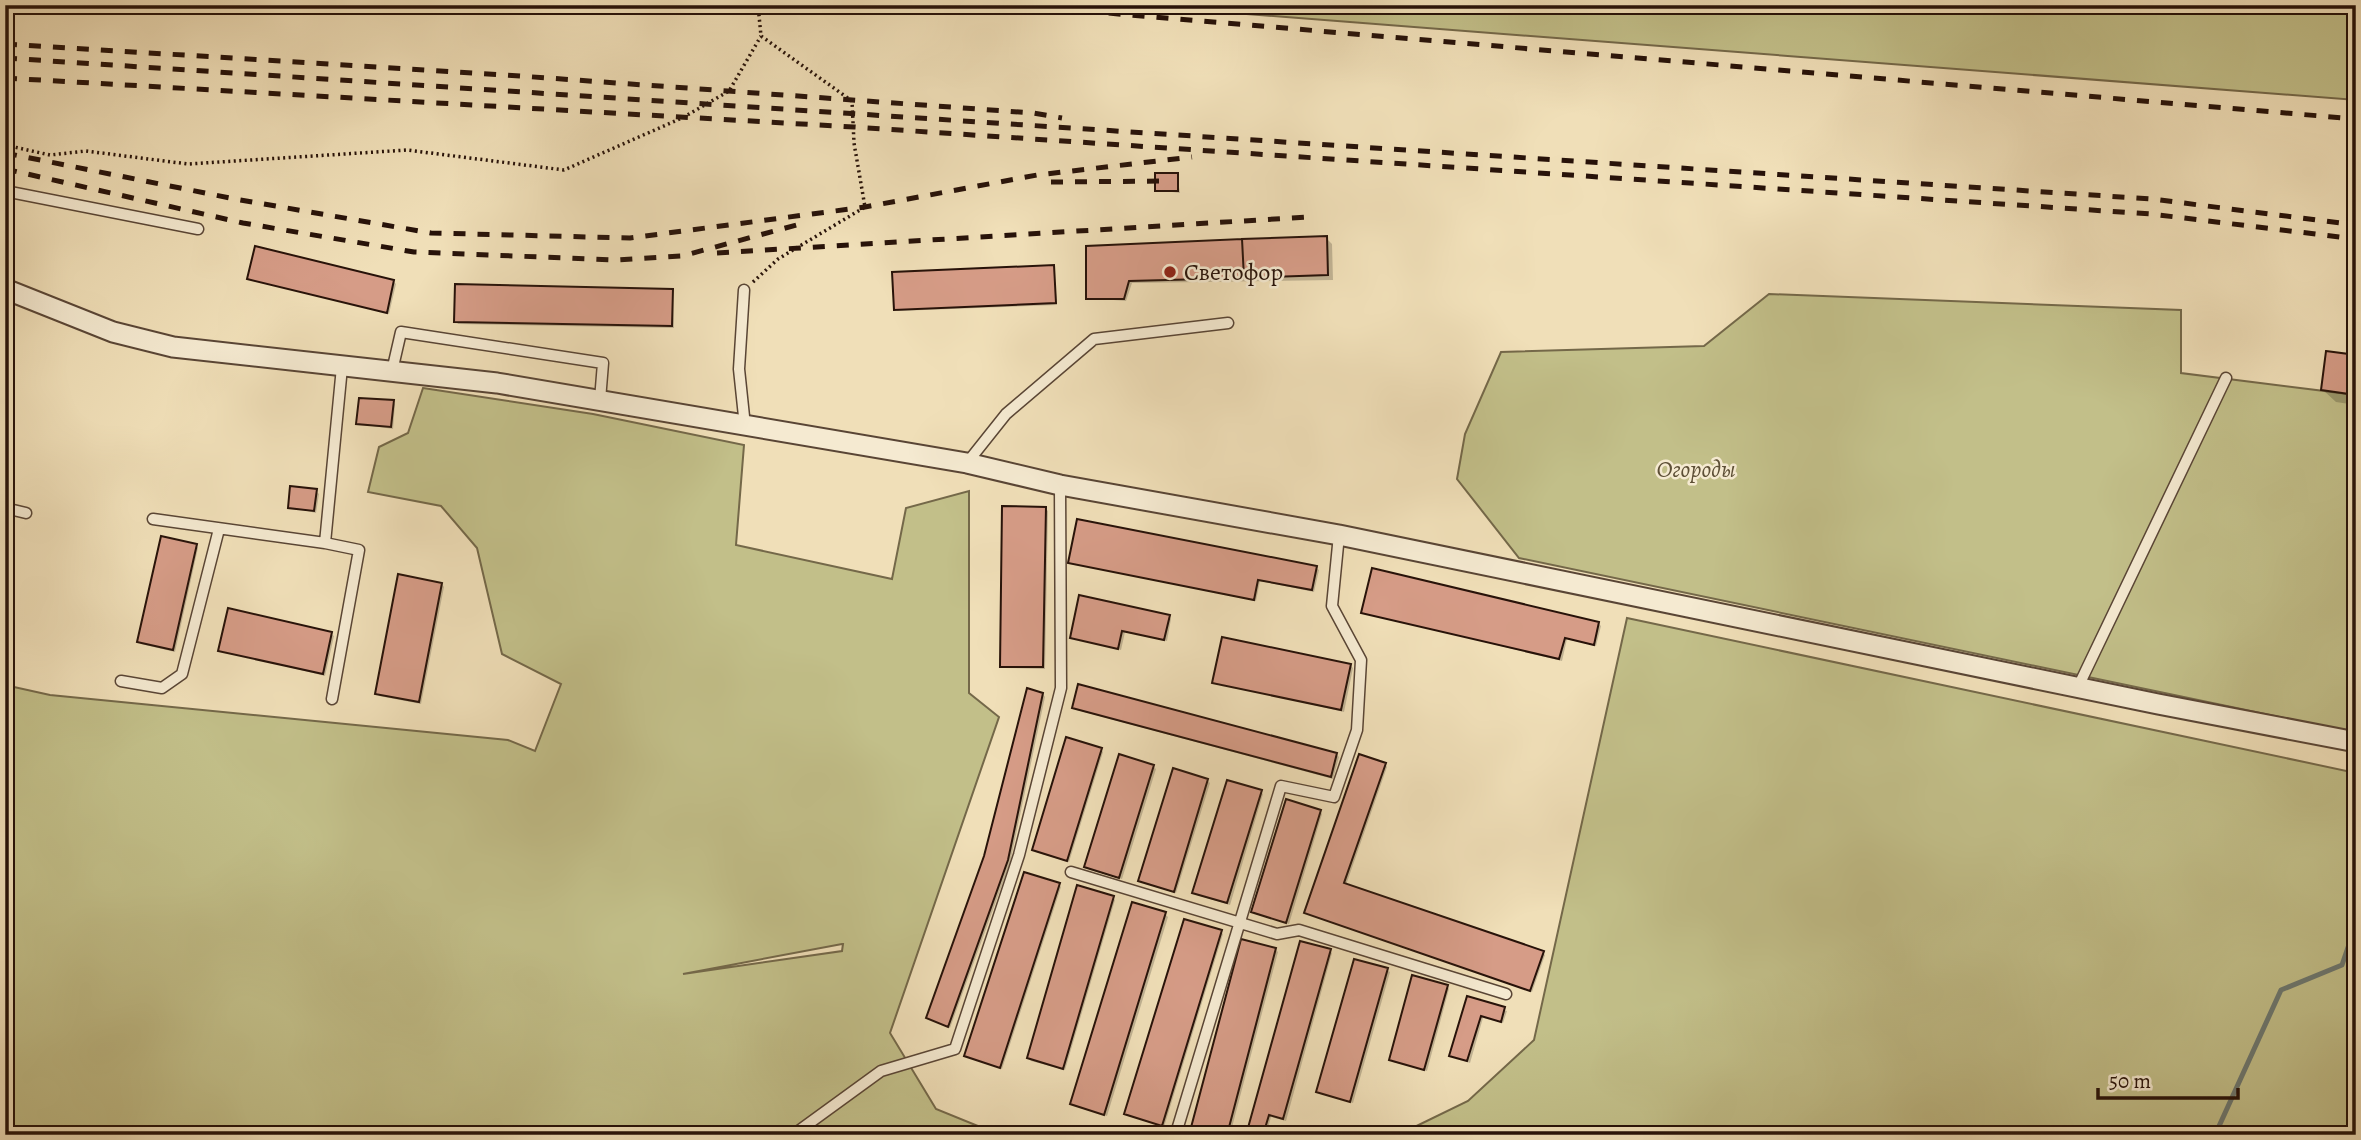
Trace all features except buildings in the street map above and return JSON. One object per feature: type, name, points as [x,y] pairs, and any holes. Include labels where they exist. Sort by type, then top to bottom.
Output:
[{"type":"street","points":[[5,289],[113,332],[173,348],[497,383],[967,463],[1060,485],[1339,535],[2356,742]]},
{"type":"lane","points":[[5,191],[198,229]]},
{"type":"lane","points":[[744,290],[739,369],[745,426]]},
{"type":"lane","points":[[967,463],[1006,414],[1094,339],[1228,323]]},
{"type":"lane","points":[[392,371],[401,332],[603,363],[600,400]]},
{"type":"lane","points":[[325,543],[342,367]]},
{"type":"lane","points":[[2078,687],[2226,378]]},
{"type":"lane","points":[[793,1135],[881,1071],[955,1049],[1019,855],[1061,688],[1060,485]]},
{"type":"lane","points":[[5,508],[26,513]]},
{"type":"lane","points":[[153,519],[359,550],[332,699]]},
{"type":"lane","points":[[121,681],[162,688],[182,674],[219,529]]},
{"type":"lane","points":[[1177,1130],[1281,786],[1335,797],[1357,730],[1361,660],[1332,606],[1339,535]]},
{"type":"lane","points":[[1071,872],[1278,934],[1300,930],[1506,994]]},
{"type":"path","points":[[5,145],[50,155],[86,151],[188,164],[407,150],[564,170],[682,118],[729,91],[761,36],[758,5]]},
{"type":"path","points":[[744,290],[778,259],[865,207],[854,143],[852,101],[761,36]]},
{"type":"green space","points":[[1131,5],[2356,5],[2356,100]]},
{"type":"green space","name":"Огороды","points":[[1769,294],[2181,310],[2181,373],[2356,395],[2356,733],[1519,558],[1457,479],[1465,434],[1501,352],[1704,346]]},
{"type":"green space","points":[[423,388],[593,414],[744,445],[736,545],[892,579],[906,508],[969,491],[969,693],[999,717],[890,1033],[936,1109],[1000,1135],[5,1135],[5,685],[50,695],[508,740],[535,751],[561,684],[502,654],[477,548],[441,506],[368,492],[379,447],[408,433]],"holes":[[[843,944],[842,951],[683,974]]]},
{"type":"green space","points":[[1627,618],[2356,773],[2356,1135],[1398,1135],[1468,1101],[1534,1040]]},
{"type":"waterway","points":[[2215,1135],[2281,990],[2342,965],[2356,924]]},
{"type":"railway","points":[[1013,5],[2356,119]]},
{"type":"railway","points":[[5,44],[506,75],[1033,113],[1062,118]]},
{"type":"railway","points":[[5,58],[2152,199],[2356,225]]},
{"type":"railway","points":[[5,78],[854,127],[2151,214],[2356,239]]},
{"type":"railway","points":[[5,153],[235,199],[431,233],[630,238],[865,207],[1037,175],[1192,157]]},
{"type":"railway","points":[[5,169],[243,223],[414,252],[616,260],[682,256],[804,223]]},
{"type":"railway","points":[[1051,182],[1171,181]]},
{"type":"railway","points":[[717,253],[1308,217]]},
{"type":"place","name":"Светофор","points":[[1170,272]]}]
